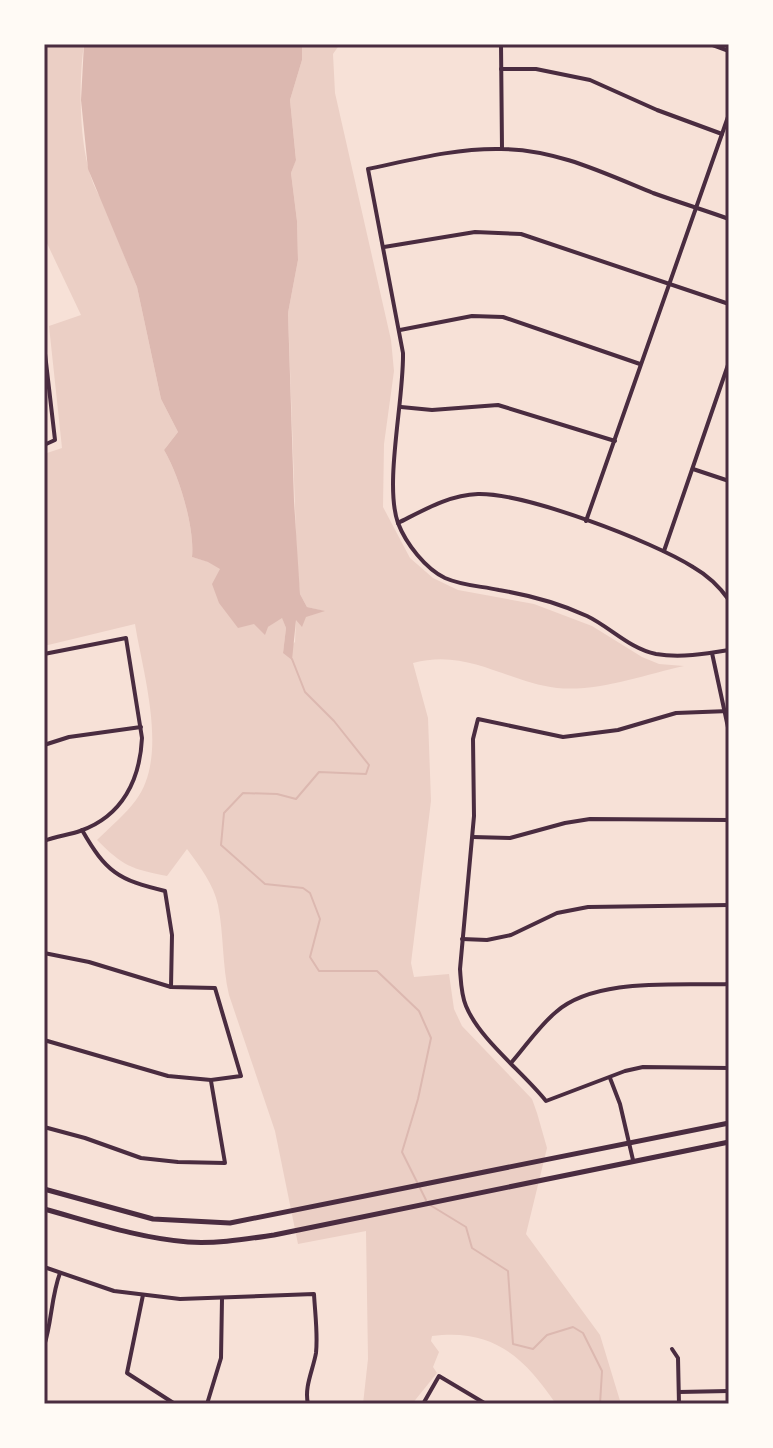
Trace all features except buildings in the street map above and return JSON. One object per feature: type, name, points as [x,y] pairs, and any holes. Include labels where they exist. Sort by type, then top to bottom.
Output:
[{"type":"street","points":[[501,44],[502,149]]},
{"type":"street","points":[[710,44],[729,51]]},
{"type":"street","points":[[501,69],[536,69],[590,80],[722,134]]},
{"type":"street","points":[[586,521],[729,114]]},
{"type":"street","points":[[729,219],[571,159],[502,149],[450,152],[368,169],[400,330],[403,378],[394,499],[398,523],[423,561],[443,577],[467,586],[520,594],[565,607],[654,654],[682,656],[729,650]]},
{"type":"street","points":[[384,247],[475,232],[521,234],[729,304]]},
{"type":"street","points":[[400,330],[472,316],[503,317],[640,364]]},
{"type":"street","points":[[44,345],[55,440],[44,445]]},
{"type":"street","points":[[664,551],[729,362]]},
{"type":"street","points":[[721,386],[729,389]]},
{"type":"street","points":[[401,407],[432,410],[498,405],[615,441]]},
{"type":"street","points":[[692,469],[729,481]]},
{"type":"street","points":[[398,523],[458,496],[478,494],[517,498],[664,551],[704,574],[729,598]]},
{"type":"street","points":[[44,654],[126,638],[141,727],[139,771],[130,793],[114,810],[82,830],[44,841]]},
{"type":"street","points":[[712,653],[727,711],[729,732]]},
{"type":"street","points":[[727,711],[676,713],[618,730],[563,737],[478,719],[473,739],[473,837],[462,939],[461,991],[466,1008],[479,1027],[546,1101],[643,1067],[729,1068]]},
{"type":"street","points":[[44,745],[69,737],[141,727]]},
{"type":"street","points":[[473,837],[510,838],[590,819],[729,820]]},
{"type":"street","points":[[82,830],[101,862],[124,878],[165,891],[172,935],[171,987]]},
{"type":"street","points":[[462,939],[487,940],[511,935],[557,913],[588,907],[729,905]]},
{"type":"street","points":[[44,953],[89,962],[171,987],[215,988],[241,1076],[211,1080],[168,1076],[44,1040]]},
{"type":"street","points":[[511,1063],[556,1011],[585,994],[608,988],[729,984]]},
{"type":"street","points":[[610,1077],[620,1104],[633,1160]]},
{"type":"street","points":[[44,1127],[141,1158],[225,1163],[211,1080]]},
{"type":"street","points":[[44,1189],[153,1219],[230,1223],[729,1123]]},
{"type":"street","points":[[44,1209],[119,1230],[191,1242],[262,1237],[729,1142]]},
{"type":"street","points":[[44,1267],[114,1291],[180,1299],[314,1294],[316,1354],[306,1395],[308,1404]]},
{"type":"street","points":[[44,1346],[49,1330],[52,1295],[60,1273]]},
{"type":"street","points":[[143,1294],[127,1373],[175,1404]]},
{"type":"street","points":[[207,1404],[221,1358],[222,1299]]},
{"type":"street","points":[[672,1349],[678,1358],[679,1404]]},
{"type":"street","points":[[423,1404],[439,1376],[486,1404]]},
{"type":"street","points":[[679,1392],[729,1391]]},
{"type":"shaded area","points":[[84,44],[81,101],[88,166],[137,287],[161,399],[178,432],[164,450],[185,502],[192,557],[221,569],[255,624],[268,627],[282,617],[286,628],[283,653],[295,642],[296,619],[323,611],[307,607],[300,594],[297,563],[288,313],[298,260],[291,173],[296,159],[290,100],[302,60],[302,44],[340,44],[333,54],[335,93],[391,340],[394,371],[384,444],[383,507],[410,558],[433,578],[458,590],[534,604],[592,626],[642,657],[659,664],[684,666],[605,685],[573,689],[538,685],[452,660],[413,663],[428,718],[431,801],[411,963],[414,977],[449,974],[454,1009],[462,1026],[532,1099],[547,1148],[526,1234],[600,1335],[621,1404],[556,1404],[532,1372],[505,1349],[473,1337],[454,1335],[432,1336],[431,1341],[439,1352],[433,1367],[437,1373],[412,1404],[363,1404],[368,1359],[366,1231],[298,1244],[275,1131],[229,995],[220,916],[213,890],[187,849],[167,876],[128,865],[97,840],[132,805],[146,782],[151,761],[151,714],[135,624],[44,646],[44,454],[62,448],[49,326],[81,315],[44,237],[44,46]]},
{"type":"shaded area","points":[[84,44],[302,44],[302,60],[290,100],[296,160],[291,173],[298,260],[288,313],[294,501],[300,594],[307,607],[325,611],[306,617],[302,627],[296,620],[292,660],[283,653],[286,628],[282,618],[268,627],[265,635],[254,624],[238,628],[219,603],[212,584],[220,569],[192,557],[185,502],[164,450],[178,432],[161,399],[137,287],[88,169],[81,100]]},
{"type":"waterway","points":[[292,659],[305,692],[334,721],[369,765],[366,774],[319,772],[296,799],[277,794],[243,793],[224,813],[221,845],[265,884],[303,888],[310,893],[320,919],[310,957],[319,971],[377,971],[419,1011],[431,1038],[418,1099],[402,1152],[417,1182]]},
{"type":"waterway","points":[[420,1188],[426,1200]]},
{"type":"waterway","points":[[430,1205],[466,1227],[472,1248],[508,1271],[513,1344],[533,1349],[547,1335],[573,1327],[583,1333],[602,1371],[600,1404]]}]
